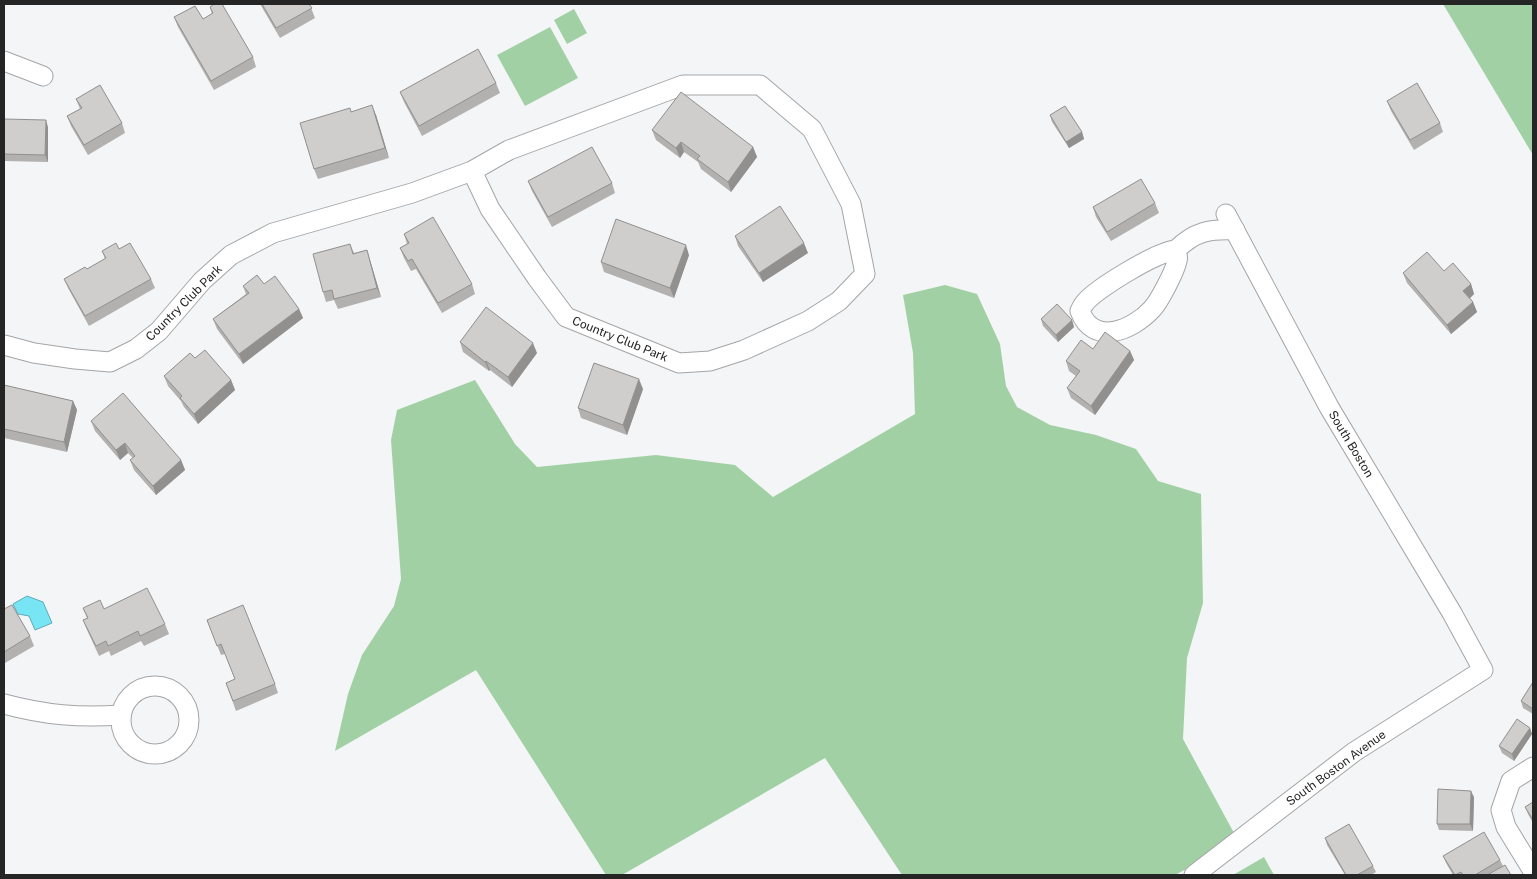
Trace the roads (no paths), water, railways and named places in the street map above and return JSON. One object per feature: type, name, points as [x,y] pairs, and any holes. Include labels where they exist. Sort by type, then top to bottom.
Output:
[{"type":"street","points":[[4,61],[43,76]]},
{"type":"street","name":"Country Club Park","points":[[4,345],[34,353],[110,362],[136,349],[159,331],[202,281],[232,255],[273,233],[412,193],[472,170],[510,150],[683,85],[760,85],[812,129],[851,204],[866,274],[839,301],[808,322],[744,350],[710,361],[679,362],[566,317],[490,209],[472,170]]},
{"type":"street","name":"South Boston","points":[[1176,250],[1186,240],[1230,222],[1329,406],[1484,670]]},
{"type":"street","points":[[1176,250],[1177,262],[1159,300],[1152,310],[1142,318],[1127,327],[1108,333],[1099,331],[1083,319],[1080,311],[1084,303],[1103,288],[1159,254],[1176,250]]},
{"type":"street","name":"South Boston Avenue","points":[[1194,875],[1354,752],[1484,670]]},
{"type":"street","points":[[4,704],[33,712],[60,715],[87,717],[121,715]]},
{"type":"street","points":[[1533,767],[1511,781],[1501,810],[1506,826],[1533,871]]},
{"type":"water","points":[[27,596],[43,602],[52,623],[35,630],[29,616],[18,614],[13,604]]}]
